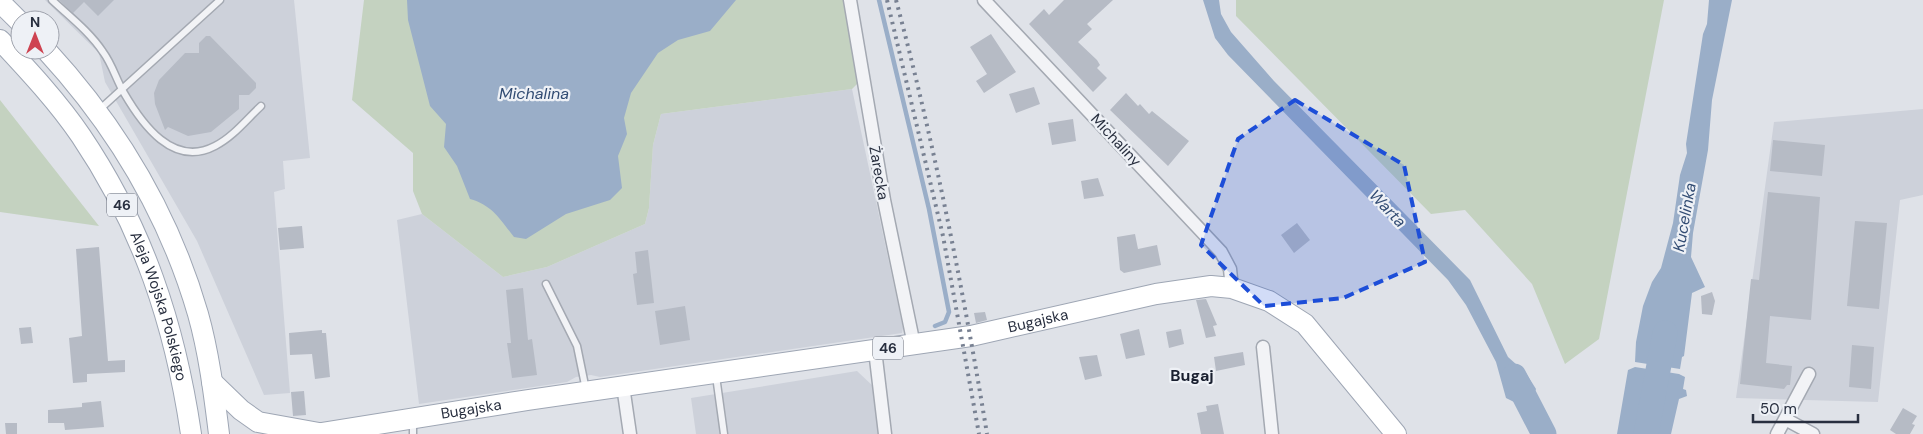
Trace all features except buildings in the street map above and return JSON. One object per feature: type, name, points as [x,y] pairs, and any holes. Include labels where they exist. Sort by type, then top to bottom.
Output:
[{"type":"main road","points":[[0,2],[10,12]]},
{"type":"main road","name":"Aleja Wojska Polskiego","points":[[0,40],[57,105],[80,135],[121,201],[160,294],[185,393],[191,434]]},
{"type":"main road","name":"Aleja Wojska Polskiego","points":[[54,60],[98,112],[149,192],[178,257],[198,316],[212,382],[219,434]]},
{"type":"main road","name":"Bugajska","points":[[250,434],[317,433],[413,426],[623,386],[914,345],[1011,328],[1189,288],[1212,286],[1232,288],[1269,301],[1305,324],[1396,434]]},
{"type":"main road","name":"46","points":[[212,382],[241,410],[258,422],[317,433]]},
{"type":"street","name":"Żarecka","points":[[850,0],[884,200],[914,345]]},
{"type":"street","name":"Michaliny","points":[[984,0],[1221,252],[1230,269],[1232,288]]},
{"type":"street","points":[[1263,347],[1272,434]]},
{"type":"street","points":[[875,350],[885,434]]},
{"type":"street","points":[[1777,434],[1809,374]]},
{"type":"street","points":[[623,386],[630,434]]},
{"type":"street","points":[[1785,420],[1813,434]]},
{"type":"lane","points":[[52,0],[98,45],[123,91],[156,136],[166,144],[184,151],[202,151],[214,147],[261,106]]},
{"type":"lane","points":[[98,112],[220,0]]},
{"type":"lane","points":[[546,284],[577,346],[586,392]]},
{"type":"lane","points":[[715,372],[724,434]]},
{"type":"highlighted area","points":[[1295,100],[1404,165],[1425,262],[1343,298],[1264,306],[1201,245],[1238,139]]},
{"type":"shaded area","points":[[45,0],[294,0],[310,158],[283,161],[285,189],[274,192],[290,393],[264,395],[197,241],[105,82],[99,53],[60,15],[60,10],[55,10]]},
{"type":"shaded area","points":[[852,89],[903,328],[902,333],[600,377],[591,375],[576,377],[567,382],[419,404],[397,220],[422,214],[503,277],[547,267],[645,224],[649,208],[653,145],[661,114]]},
{"type":"shaded area","points":[[1923,109],[1923,195],[1900,200],[1878,402],[1736,398],[1774,122]]},
{"type":"shaded area","points":[[857,371],[874,387],[878,434],[696,434],[691,398]]},
{"type":"green space","points":[[364,0],[850,0],[863,78],[852,89],[661,114],[653,145],[649,208],[645,224],[547,267],[503,277],[422,214],[413,191],[413,153],[352,100]]},
{"type":"green space","points":[[1236,0],[1664,0],[1599,339],[1565,364],[1532,284],[1465,210],[1431,214],[1236,16]]},
{"type":"green space","points":[[0,100],[99,226],[0,212]]},
{"type":"water","name":"Michalina","points":[[407,0],[736,0],[710,31],[678,40],[658,53],[631,93],[624,118],[627,134],[618,156],[622,188],[610,200],[566,214],[526,239],[514,237],[490,209],[470,199],[457,166],[444,147],[446,124],[430,106],[408,20]]},
{"type":"water","points":[[1203,0],[1219,0],[1221,14],[1231,32],[1274,81],[1470,280],[1508,357],[1526,373],[1536,389],[1533,397],[1537,403],[1521,411],[1518,404],[1506,398],[1496,362],[1466,305],[1448,280],[1228,55],[1215,38]]},
{"type":"water","points":[[1709,0],[1732,0],[1712,100],[1708,150],[1693,233],[1691,257],[1705,287],[1692,293],[1684,356],[1682,357],[1680,369],[1635,362],[1636,342],[1643,306],[1652,282],[1661,268],[1673,223],[1680,175],[1687,153],[1686,144],[1703,34],[1707,24]]},
{"type":"water","points":[[1635,367],[1679,374],[1685,377],[1683,389],[1686,390],[1687,396],[1679,399],[1671,434],[1617,434],[1628,370]]},
{"type":"water","points":[[1540,408],[1555,434],[1531,434],[1524,416]]},
{"type":"waterway","points":[[879,0],[929,209],[949,312],[945,322],[935,326]]},
{"type":"waterway","name":"Kucelinka","points":[[1646,434],[1665,333]]},
{"type":"waterway","name":"Warta","points":[[1514,376],[1544,434]]},
{"type":"railway","points":[[887,0],[943,236],[979,434]]},
{"type":"railway","points":[[896,0],[947,216],[987,434]]},
{"type":"district","name":"Bugaj","points":[[1192,375]]}]
